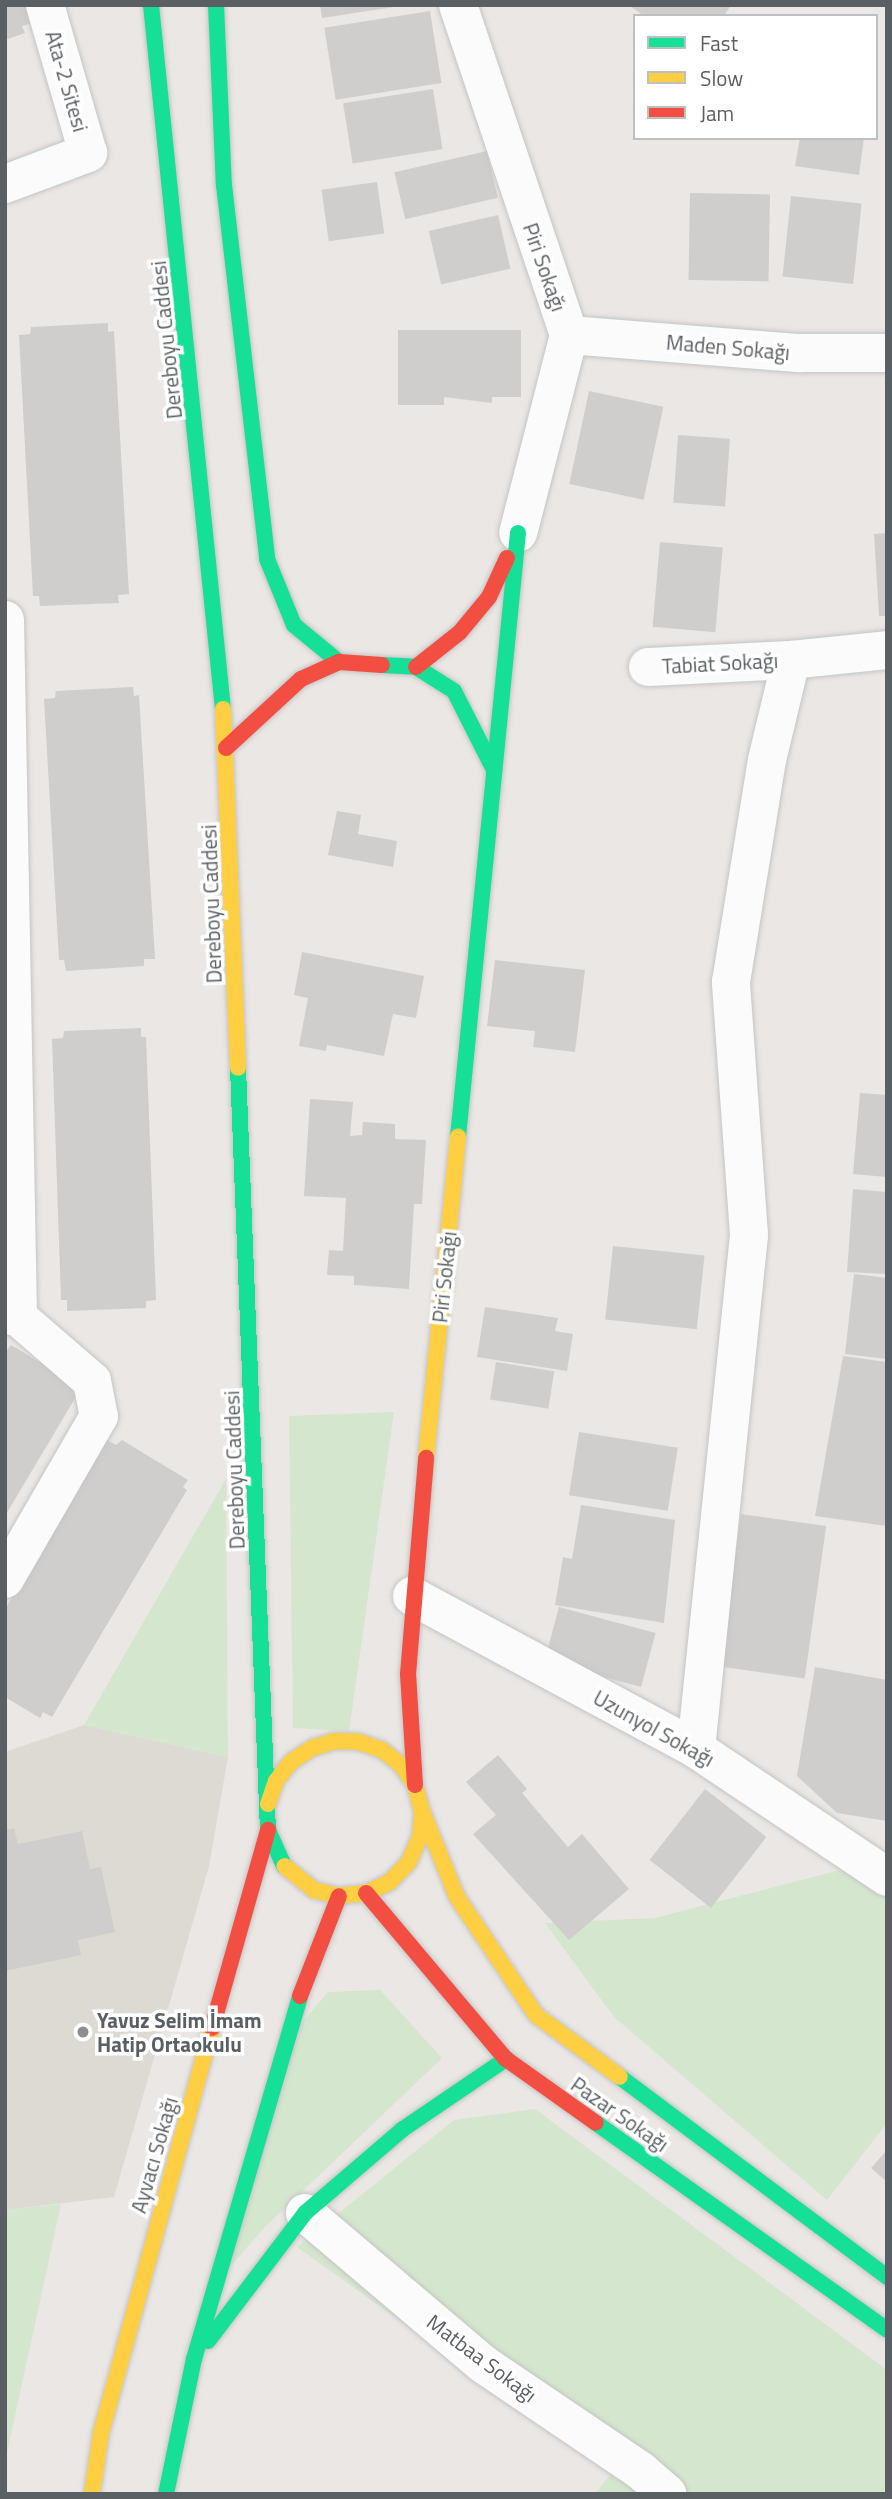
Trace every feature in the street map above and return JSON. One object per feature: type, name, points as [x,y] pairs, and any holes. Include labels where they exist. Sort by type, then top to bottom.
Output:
[{"type":"main road","name":"Dereboyu Caddesi","points":[[151,5],[219,642],[226,748],[268,1830],[276,1855],[292,1876],[314,1890],[339,1896],[366,1893],[390,1882],[409,1862],[420,1838],[422,1811],[415,1785],[401,1765],[382,1751],[359,1742],[335,1741],[312,1748],[291,1762],[276,1781],[268,1804]]},
{"type":"main road","points":[[216,5],[224,185],[267,559],[294,625],[339,662]]},
{"type":"main road","points":[[416,667],[460,632],[489,597],[518,533]]},
{"type":"main road","name":"Piri Sokağı","points":[[415,1785],[408,1674],[412,1596],[518,533]]},
{"type":"main road","points":[[226,748],[301,679],[339,662],[416,667],[454,691],[494,770]]},
{"type":"main road","name":"Pazar Sokağı","points":[[422,1811],[457,1897],[536,2015],[887,2277]]},
{"type":"main road","name":"Ayvacı Sokağı","points":[[92,2494],[102,2433],[150,2245],[268,1830]]},
{"type":"main road","name":"Pazar Sokağı","points":[[366,1893],[506,2059],[887,2330]]},
{"type":"main road","points":[[166,2494],[194,2359],[291,2018],[339,1896]]},
{"type":"main road","points":[[194,2359],[305,2213],[403,2129],[506,2059]]},
{"type":"street","name":"Ata-2 Sitesi","points":[[5,184],[88,153],[45,5]]},
{"type":"street","name":"Piri Sokağı","points":[[458,5],[569,335],[518,533]]},
{"type":"street","name":"Maden Sokağı","points":[[569,335],[800,353],[887,353]]},
{"type":"street","points":[[5,620],[12,1316],[92,1381],[99,1416],[5,1579]]},
{"type":"street","name":"Tabiat Sokağı","points":[[648,667],[792,660],[887,650]]},
{"type":"street","points":[[696,1749],[749,1235],[731,982],[767,760],[792,660]]},
{"type":"street","name":"Uzunyol Sokağı","points":[[412,1596],[696,1749],[887,1877]]},
{"type":"street","name":"Matbaa Sokağı","points":[[305,2213],[482,2364],[644,2486]]},
{"type":"shaded area","name":"Yavuz Selim İmam Hatip Ortaokulu","points":[[84,1725],[228,1757],[209,1866],[114,2197],[5,2210],[5,1752]]},
{"type":"green space","points":[[394,1412],[349,1731],[293,1728],[289,1416]]},
{"type":"green space","points":[[226,1479],[228,1757],[84,1725]]},
{"type":"green space","points":[[887,1858],[887,2123],[827,2200],[614,2017],[545,1923],[655,1918]]},
{"type":"green space","points":[[380,1990],[442,2058],[262,2230],[212,2288],[293,2033],[328,1992]]},
{"type":"green space","points":[[535,2109],[887,2370],[887,2494],[595,2494],[612,2472],[297,2247],[454,2120]]},
{"type":"green space","points":[[61,2204],[5,2462],[5,2210]]},
{"type":"building","points":[[5,5],[25,5],[32,23],[22,26],[25,33],[5,40]]},
{"type":"building","points":[[320,5],[394,5],[394,7],[322,18]]},
{"type":"building","points":[[629,5],[731,5],[725,14],[641,14]]},
{"type":"building","points":[[430,11],[441,83],[336,100],[324,28]]},
{"type":"building","points":[[433,89],[443,149],[353,163],[343,103]]},
{"type":"building","points":[[800,140],[864,140],[859,175],[795,166]]},
{"type":"building","points":[[487,151],[498,198],[405,219],[394,172]]},
{"type":"building","points":[[377,182],[384,233],[329,241],[322,190]]},
{"type":"building","points":[[690,193],[770,194],[768,281],[688,280]]},
{"type":"building","points":[[791,196],[862,203],[853,284],[783,277]]},
{"type":"building","points":[[498,215],[510,269],[441,285],[429,231]]},
{"type":"building","points":[[108,323],[108,332],[114,331],[129,594],[118,595],[119,603],[40,606],[39,596],[33,596],[19,335],[30,334],[31,327]]},
{"type":"building","points":[[398,330],[521,330],[521,397],[492,397],[492,403],[444,397],[444,405],[398,405]]},
{"type":"building","points":[[589,391],[663,407],[644,500],[569,484]]},
{"type":"building","points":[[678,435],[730,439],[725,506],[673,503]]},
{"type":"building","points":[[887,533],[887,616],[879,616],[874,534]]},
{"type":"building","points":[[660,542],[723,547],[715,632],[653,627]]},
{"type":"building","points":[[133,687],[134,696],[139,695],[155,959],[144,959],[144,966],[66,971],[64,960],[59,960],[44,699],[55,698],[56,691]]},
{"type":"building","points":[[337,811],[361,815],[358,834],[397,841],[393,867],[328,855]]},
{"type":"building","points":[[302,952],[424,976],[416,1018],[393,1014],[384,1056],[327,1045],[326,1051],[299,1046],[308,998],[294,995]]},
{"type":"building","points":[[495,960],[585,970],[575,1052],[533,1047],[535,1031],[487,1026]]},
{"type":"building","points":[[141,1028],[141,1037],[146,1037],[156,1300],[146,1301],[146,1308],[67,1311],[67,1300],[61,1300],[52,1039],[63,1038],[64,1031]]},
{"type":"building","points":[[860,1093],[887,1095],[887,1177],[853,1174]]},
{"type":"building","points":[[310,1099],[353,1102],[350,1136],[362,1135],[363,1122],[395,1124],[395,1139],[426,1140],[422,1204],[414,1204],[409,1289],[354,1285],[354,1276],[327,1275],[329,1250],[343,1251],[346,1198],[304,1196]]},
{"type":"building","points":[[853,1189],[887,1192],[887,1274],[847,1272]]},
{"type":"building","points":[[613,1246],[704,1256],[697,1329],[605,1320]]},
{"type":"building","points":[[854,1274],[887,1278],[887,1359],[845,1354]]},
{"type":"building","points":[[485,1307],[558,1318],[555,1331],[573,1334],[567,1371],[477,1357]]},
{"type":"building","points":[[11,1345],[77,1385],[73,1393],[77,1395],[5,1516],[5,1352]]},
{"type":"building","points":[[843,1356],[887,1362],[887,1526],[815,1516]]},
{"type":"building","points":[[496,1362],[554,1371],[548,1409],[490,1400]]},
{"type":"building","points":[[579,1432],[678,1448],[668,1511],[569,1495]]},
{"type":"building","points":[[107,1440],[116,1445],[122,1440],[188,1480],[183,1487],[187,1490],[52,1717],[43,1712],[40,1718],[5,1697],[5,1609]]},
{"type":"building","points":[[581,1505],[675,1520],[664,1623],[555,1605],[563,1557],[572,1559]]},
{"type":"building","points":[[741,1514],[826,1526],[805,1678],[720,1667]]},
{"type":"building","points":[[559,1607],[656,1633],[641,1687],[545,1661]]},
{"type":"building","points":[[815,1667],[887,1680],[887,1821],[837,1813],[797,1776]]},
{"type":"building","points":[[498,1755],[527,1789],[522,1793],[568,1847],[582,1834],[629,1889],[569,1940],[473,1834],[496,1815],[466,1782]]},
{"type":"building","points":[[705,1789],[766,1837],[711,1908],[650,1860]]},
{"type":"building","points":[[14,1828],[18,1844],[82,1831],[90,1869],[101,1867],[115,1932],[78,1940],[81,1955],[5,1971],[5,1830]]},
{"type":"building","points":[[887,2150],[887,2182],[871,2168]]},
{"type":"traffic: fast","points":[[151,5],[223,709]]},
{"type":"traffic: fast","points":[[216,5],[224,185],[267,559],[294,625],[339,662]]},
{"type":"traffic: fast","points":[[458,1137],[518,533]]},
{"type":"traffic: fast","points":[[382,665],[416,667],[454,691],[494,770]]},
{"type":"traffic: fast","points":[[238,1068],[268,1830],[284,1866]]},
{"type":"traffic: fast","points":[[166,2494],[194,2359],[300,1996]]},
{"type":"traffic: fast","points":[[208,2341],[305,2213],[403,2129],[506,2059]]},
{"type":"traffic: fast","points":[[620,2077],[887,2277]]},
{"type":"traffic: fast","points":[[596,2123],[887,2330]]},
{"type":"traffic: slow","points":[[223,709],[238,1068]]},
{"type":"traffic: slow","points":[[426,1458],[458,1137]]},
{"type":"traffic: slow","points":[[268,1804],[276,1781],[291,1762],[312,1748],[335,1741],[359,1742],[382,1750],[401,1765],[415,1785],[422,1811],[420,1837],[409,1862],[390,1882],[366,1893],[339,1896],[314,1890],[284,1866]]},
{"type":"traffic: slow","points":[[422,1811],[457,1897],[536,2015],[620,2077]]},
{"type":"traffic: slow","points":[[92,2494],[101,2433],[212,2028]]},
{"type":"traffic: jam","points":[[416,667],[460,632],[489,597],[507,558]]},
{"type":"traffic: jam","points":[[226,748],[301,679],[339,662],[382,665]]},
{"type":"traffic: jam","points":[[415,1785],[408,1674],[426,1458]]},
{"type":"traffic: jam","points":[[212,2028],[268,1830]]},
{"type":"traffic: jam","points":[[366,1893],[506,2059],[596,2123]]},
{"type":"traffic: jam","points":[[300,1996],[339,1896]]},
{"type":"place","name":"Yavuz Selim İmam Hatip Ortaokulu","points":[[83,2032]]}]
